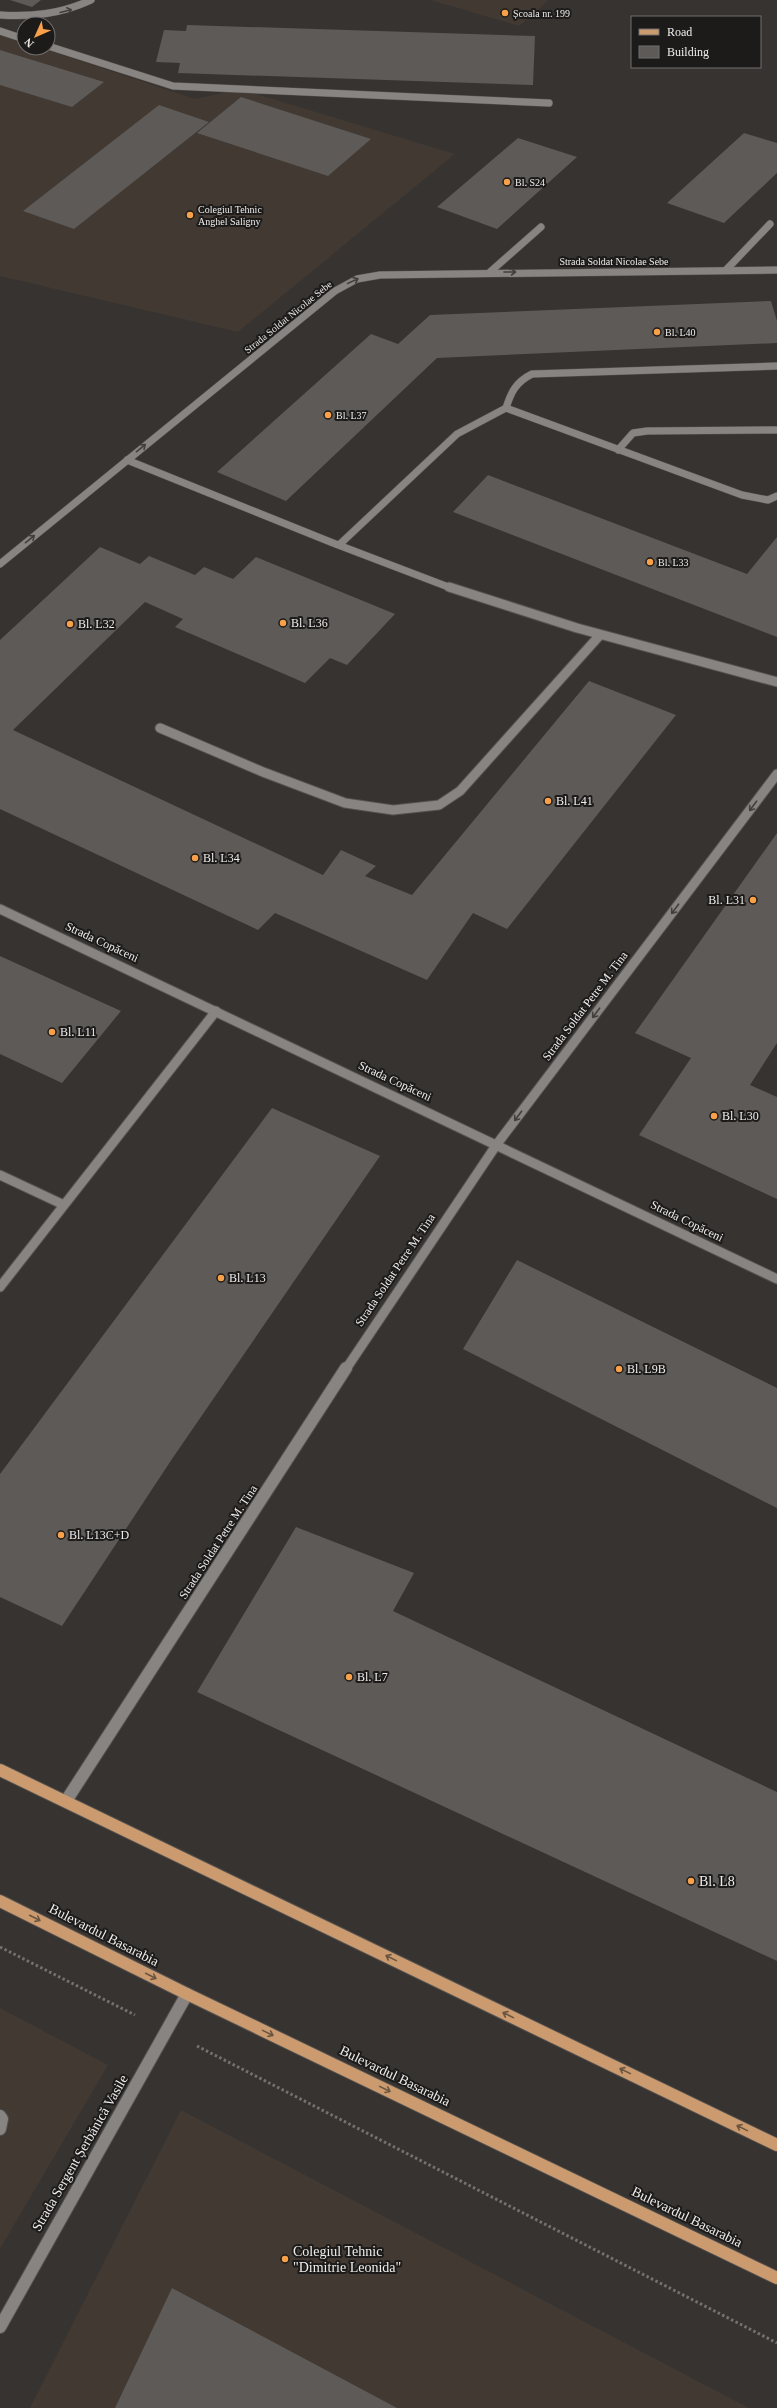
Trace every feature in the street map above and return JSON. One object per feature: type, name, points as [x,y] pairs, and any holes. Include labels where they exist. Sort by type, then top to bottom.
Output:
[{"type":"main road","points":[[0,1770],[777,2144]]},
{"type":"main road","name":"Bulevardul Basarabia","points":[[0,1900],[187,1994],[777,2278]]},
{"type":"street","points":[[0,15],[52,14],[74,9],[91,0]]},
{"type":"street","points":[[0,31],[16,36]]},
{"type":"street","points":[[56,49],[173,86],[549,103]]},
{"type":"street","points":[[726,270],[770,224]]},
{"type":"street","points":[[490,272],[541,227]]},
{"type":"street","name":"Strada Soldat Nicolae Sebe","points":[[0,564],[335,291],[357,279],[380,275],[490,272],[777,270]]},
{"type":"street","points":[[339,545],[457,434],[506,408],[513,387],[522,379],[532,374],[777,366]]},
{"type":"street","points":[[506,408],[742,495],[768,500],[777,496]]},
{"type":"street","points":[[618,450],[633,433],[647,431],[777,430]]},
{"type":"street","points":[[127,460],[339,545],[459,590],[600,635],[777,682]]},
{"type":"street","points":[[160,728],[345,803],[392,810],[439,805],[460,791],[600,635]]},
{"type":"street","name":"Strada Soldat Petre M. Tina","points":[[66,1801],[374,1324],[497,1144],[777,774]]},
{"type":"street","name":"Strada Copăceni","points":[[0,909],[497,1144],[777,1279]]},
{"type":"street","points":[[0,1287],[216,1011]]},
{"type":"street","points":[[0,1175],[64,1205]]},
{"type":"street","name":"Strada Sergent Șerbănică Vasile","points":[[0,2327],[168,2031],[187,1994]]},
{"type":"street","points":[[0,2116],[2,2119],[0,2129]]},
{"type":"path","points":[[0,1947],[168,2031],[777,2343]]},
{"type":"shaded area","name":"Școala nr. 199","points":[[430,0],[549,0],[519,26]]},
{"type":"shaded area","name":"Colegiul Tehnic Anghel Saligny","points":[[0,34],[16,39],[16,56],[56,56],[56,53],[195,99],[240,89],[455,154],[238,332],[0,276]]},
{"type":"shaded area","points":[[0,2008],[108,2065],[0,2249]]},
{"type":"shaded area","name":"Colegiul Tehnic \"Dimitrie Leonida\"","points":[[181,2110],[749,2408],[30,2408]]},
{"type":"building","points":[[10,0],[41,0],[32,7]]},
{"type":"building","points":[[187,25],[535,36],[533,85],[178,73],[180,63],[156,62],[164,30],[186,31]]},
{"type":"building","points":[[0,50],[104,82],[72,107],[0,85]]},
{"type":"building","points":[[241,97],[371,139],[328,176],[197,133]]},
{"type":"building","points":[[159,105],[209,122],[74,229],[23,211]]},
{"type":"building","points":[[744,133],[777,143],[777,173],[724,223],[667,203]]},
{"type":"building","name":"Bl. S24","points":[[518,138],[577,157],[497,229],[437,207]]},
{"type":"building","points":[[771,301],[777,321],[777,343],[437,358],[286,501],[217,472],[371,334],[398,344],[430,315]]},
{"type":"building","name":"Bl. L33","points":[[488,475],[747,574],[777,537],[777,637],[453,512]]},
{"type":"building","points":[[100,547],[140,564],[149,556],[195,575],[204,567],[233,579],[256,557],[395,614],[347,665],[330,658],[305,683],[175,627],[183,619],[145,602],[13,730],[323,875],[341,850],[376,866],[365,876],[412,895],[589,681],[676,715],[507,929],[473,913],[427,980],[275,913],[258,930],[0,809],[0,640]]},
{"type":"building","name":"Bl. L31","points":[[777,833],[777,1043],[750,1085],[777,1097],[777,1199],[639,1135],[691,1058],[635,1033]]},
{"type":"building","name":"Bl. L11","points":[[0,956],[121,1011],[62,1083],[0,1054]]},
{"type":"building","name":"Bl. L13","points":[[272,1108],[380,1156],[172,1459],[62,1626],[0,1597],[0,1474]]},
{"type":"building","name":"Bl. L9B","points":[[517,1260],[777,1388],[777,1508],[463,1349]]},
{"type":"building","points":[[296,1527],[414,1573],[393,1611],[777,1792],[777,1961],[197,1692]]},
{"type":"building","points":[[172,2288],[397,2408],[115,2408]]},
{"type":"place","name":"Școala nr. 199","points":[[505,13]]},
{"type":"place","name":"Bl. S24","points":[[507,182]]},
{"type":"place","name":"Colegiul Tehnic Anghel Saligny","points":[[190,215]]},
{"type":"place","name":"Bl. L40","points":[[657,332]]},
{"type":"place","name":"Bl. L37","points":[[328,415]]},
{"type":"place","name":"Bl. L33","points":[[650,562]]},
{"type":"place","name":"Bl. L36","points":[[283,623]]},
{"type":"place","name":"Bl. L32","points":[[70,624]]},
{"type":"place","name":"Bl. L41","points":[[548,801]]},
{"type":"place","name":"Bl. L34","points":[[195,858]]},
{"type":"place","name":"Bl. L31","points":[[753,900]]},
{"type":"place","name":"Bl. L11","points":[[52,1032]]},
{"type":"place","name":"Bl. L30","points":[[714,1116]]},
{"type":"place","name":"Bl. L13","points":[[221,1278]]},
{"type":"place","name":"Bl. L9B","points":[[619,1369]]},
{"type":"place","name":"Bl. L13C+D","points":[[61,1535]]},
{"type":"place","name":"Bl. L7","points":[[349,1677]]},
{"type":"place","name":"Bl. L8","points":[[691,1881]]},
{"type":"place","name":"Colegiul Tehnic \"Dimitrie Leonida\"","points":[[285,2259]]}]
